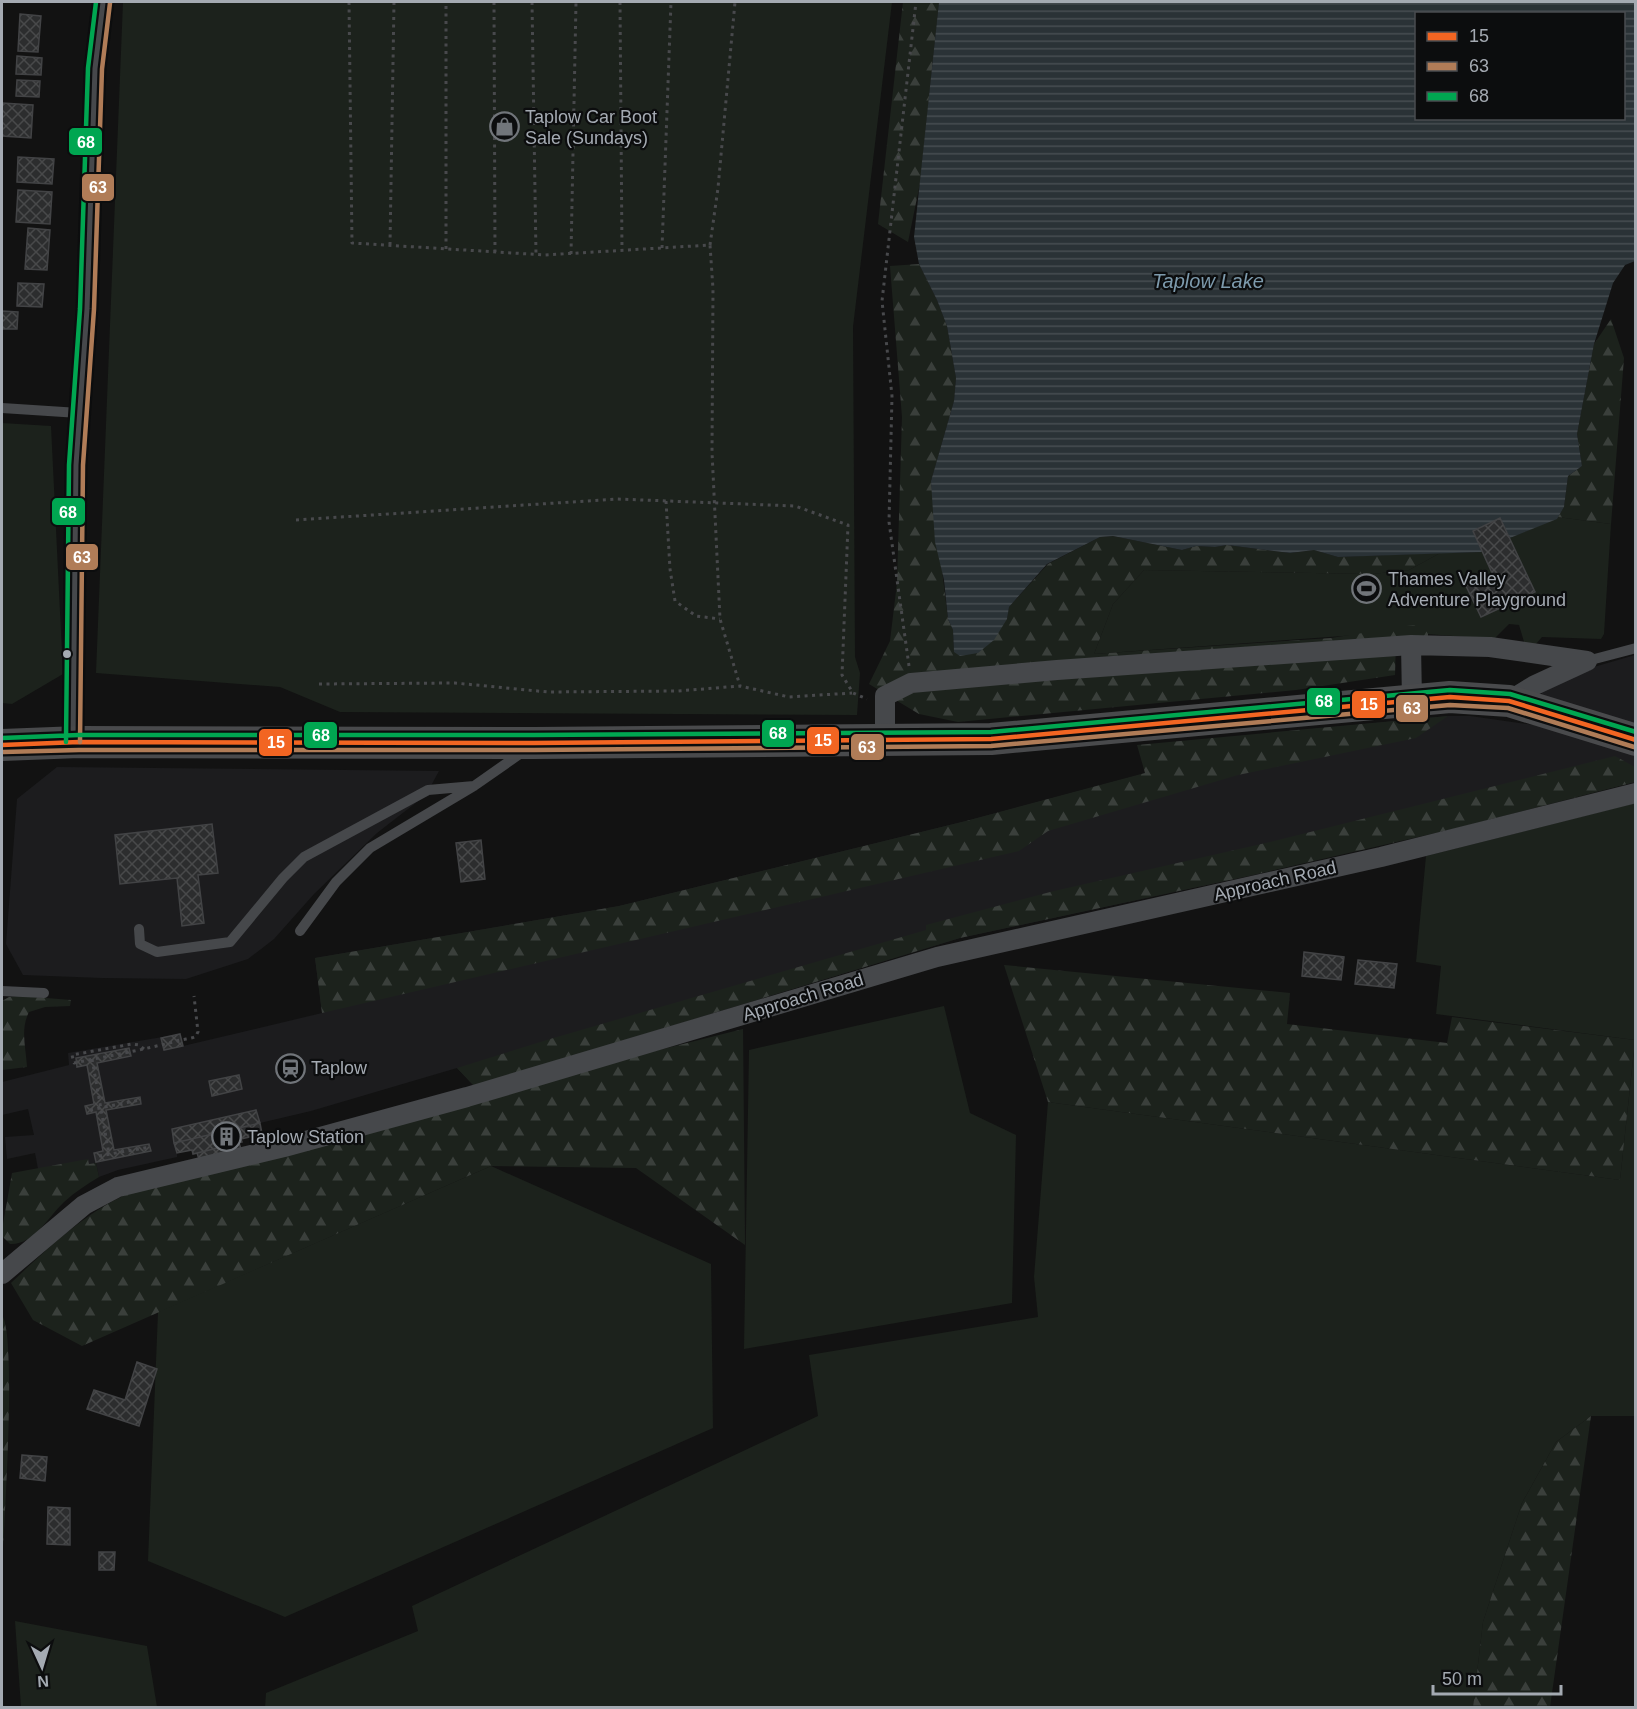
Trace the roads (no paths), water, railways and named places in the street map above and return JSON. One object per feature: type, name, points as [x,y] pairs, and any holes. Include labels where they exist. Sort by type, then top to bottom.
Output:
[{"type":"main road","points":[[2,750],[74,742],[534,743],[991,739],[1450,697],[1509,701],[1635,740]]},
{"type":"street","points":[[74,742],[76,465],[87,309],[95,68],[103,2]]},
{"type":"street","points":[[1411,645],[1412,700]]},
{"type":"street","points":[[885,740],[885,696],[911,683],[1069,669],[1411,645],[1490,647],[1587,661]]},
{"type":"street","points":[[1509,701],[1535,685],[1587,661]]},
{"type":"street","name":"Approach Road","points":[[2,1274],[84,1205],[118,1187],[284,1148],[467,1097],[937,957],[1381,857],[1635,793]]},
{"type":"lane","points":[[2,408],[80,412]]},
{"type":"lane","points":[[1587,661],[1635,648]]},
{"type":"lane","points":[[300,931],[336,882],[369,848],[474,786],[534,743]]},
{"type":"lane","points":[[139,929],[140,944],[157,952],[230,942],[303,857],[428,790],[474,786]]},
{"type":"lane","points":[[2,991],[44,993]]},
{"type":"water","name":"Taplow Lake","points":[[939,2],[1635,2],[1635,261],[1625,265],[1613,283],[1594,344],[1577,434],[1582,466],[1568,476],[1564,507],[1557,519],[1510,538],[1500,518],[1473,531],[1482,552],[1338,557],[1314,550],[1290,553],[1227,545],[1196,546],[1182,550],[1113,536],[1100,537],[1047,564],[1009,607],[1007,619],[994,640],[978,653],[960,656],[954,652],[953,630],[948,619],[944,580],[935,542],[931,481],[954,401],[956,378],[947,326],[919,264],[914,237]]},
{"type":"place","name":"Taplow Car Boot Sale (Sundays)","points":[[504,127]]},
{"type":"place","name":"Thames Valley Adventure Playground","points":[[1367,589]]},
{"type":"place","name":"Taplow","points":[[290,1068]]},
{"type":"place","name":"Taplow Station","points":[[226,1137]]}]
